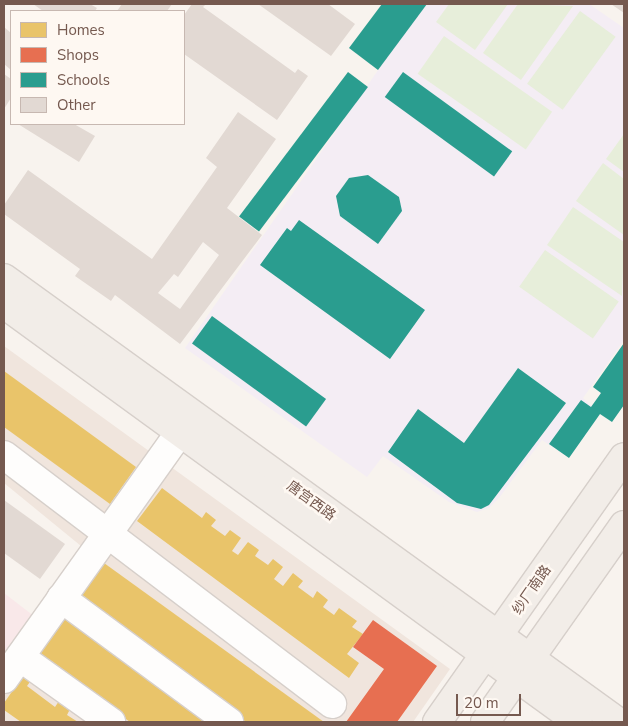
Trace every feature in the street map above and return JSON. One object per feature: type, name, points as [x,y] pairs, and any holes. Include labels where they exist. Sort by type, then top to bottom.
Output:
[{"type":"main road","name":"唐宫西路","points":[[4,278],[185,425]]},
{"type":"main road","name":"唐宫西路","points":[[4,304],[185,425],[524,669],[618,722]]},
{"type":"main road","name":"纱厂南路","points":[[437,722],[492,647],[624,457]]},
{"type":"main road","points":[[485,722],[624,525]]},
{"type":"main road","name":"唐宫西路","points":[[524,669],[578,722]]},
{"type":"lane","points":[[4,679],[185,425]]},
{"type":"lane","points":[[4,455],[332,704]]},
{"type":"lane","points":[[61,598],[229,722]]},
{"type":"lane","points":[[20,657],[112,722]]},
{"type":"shaded area","points":[[424,4],[589,4],[624,28],[624,340],[583,398],[600,414],[569,458],[542,440],[499,498],[489,508],[477,512],[449,502],[383,456],[367,477],[185,348]]},
{"type":"shaded area","points":[[4,346],[450,669],[413,722],[4,722],[4,676],[92,555],[4,483]]},
{"type":"shaded area","points":[[4,593],[43,623],[4,678]]},
{"type":"green space","points":[[449,4],[508,4],[475,50],[436,22]]},
{"type":"green space","points":[[518,4],[573,6],[521,80],[483,53]]},
{"type":"green space","points":[[580,11],[616,37],[563,110],[527,84]]},
{"type":"green space","points":[[444,36],[552,112],[526,149],[418,74]]},
{"type":"green space","points":[[624,134],[624,172],[606,159]]},
{"type":"green space","points":[[603,163],[624,179],[624,235],[576,201]]},
{"type":"green space","points":[[573,207],[624,242],[622,296],[547,245]]},
{"type":"green space","points":[[545,250],[619,302],[593,338],[519,287]]},
{"type":"building: Homes","points":[[4,371],[136,467],[110,504],[4,427]]},
{"type":"building: Homes","points":[[162,488],[202,518],[206,512],[216,520],[211,526],[225,536],[230,530],[241,538],[232,551],[238,555],[248,542],[259,550],[255,556],[268,565],[273,559],[283,567],[274,579],[283,586],[293,573],[303,581],[298,587],[313,598],[317,591],[328,600],[323,607],[334,615],[339,608],[357,621],[352,627],[363,634],[347,654],[359,663],[349,678],[137,521]]},
{"type":"building: Homes","points":[[104,563],[324,722],[246,722],[77,600]]},
{"type":"building: Homes","points":[[64,617],[211,722],[130,722],[37,655]]},
{"type":"building: Homes","points":[[25,673],[32,679],[27,686],[55,707],[59,701],[70,709],[67,715],[78,722],[21,722],[4,710],[4,703]]},
{"type":"building: Shops","points":[[373,620],[437,666],[397,722],[346,722],[384,669],[353,647]]},
{"type":"building: Schools","points":[[382,4],[427,4],[378,70],[349,48]]},
{"type":"building: Schools","points":[[348,72],[368,87],[259,232],[239,217]]},
{"type":"building: Schools","points":[[403,72],[512,151],[494,176],[385,97]]},
{"type":"building: Schools","points":[[368,175],[399,197],[402,211],[378,244],[340,216],[336,196],[349,178]]},
{"type":"building: Schools","points":[[299,220],[425,310],[390,359],[260,265],[287,228],[291,231]]},
{"type":"building: Schools","points":[[212,316],[326,399],[306,426],[192,344]]},
{"type":"building: Schools","points":[[624,343],[624,405],[612,422],[600,414],[569,458],[549,444],[581,400],[591,407],[601,393],[593,387]]},
{"type":"building: Schools","points":[[518,368],[566,403],[489,505],[481,509],[457,503],[388,452],[418,409],[464,443]]},
{"type":"building: Other","points":[[33,4],[90,4],[97,8],[96,10],[42,10]]},
{"type":"building: Other","points":[[122,4],[172,4],[168,10],[118,10]]},
{"type":"building: Other","points":[[192,4],[206,4],[203,7],[295,73],[298,69],[308,76],[277,120],[185,55],[185,14]]},
{"type":"building: Other","points":[[258,4],[328,4],[355,24],[331,56]]},
{"type":"building: Other","points":[[611,4],[624,4],[624,13]]},
{"type":"building: Other","points":[[4,27],[10,32],[10,69],[4,64]]},
{"type":"building: Other","points":[[4,74],[10,78],[10,100],[4,109]]},
{"type":"building: Other","points":[[238,112],[276,139],[227,208],[262,235],[180,344],[115,295],[111,301],[75,276],[80,269],[4,214],[4,205],[28,170],[152,259],[217,167],[206,158]],"holes":[[[203,242],[219,255],[180,309],[158,293],[174,274],[178,277]]]},
{"type":"building: Other","points":[[20,125],[76,125],[95,136],[79,162]]},
{"type":"building: Other","points":[[4,500],[65,544],[40,579],[4,553]]}]
